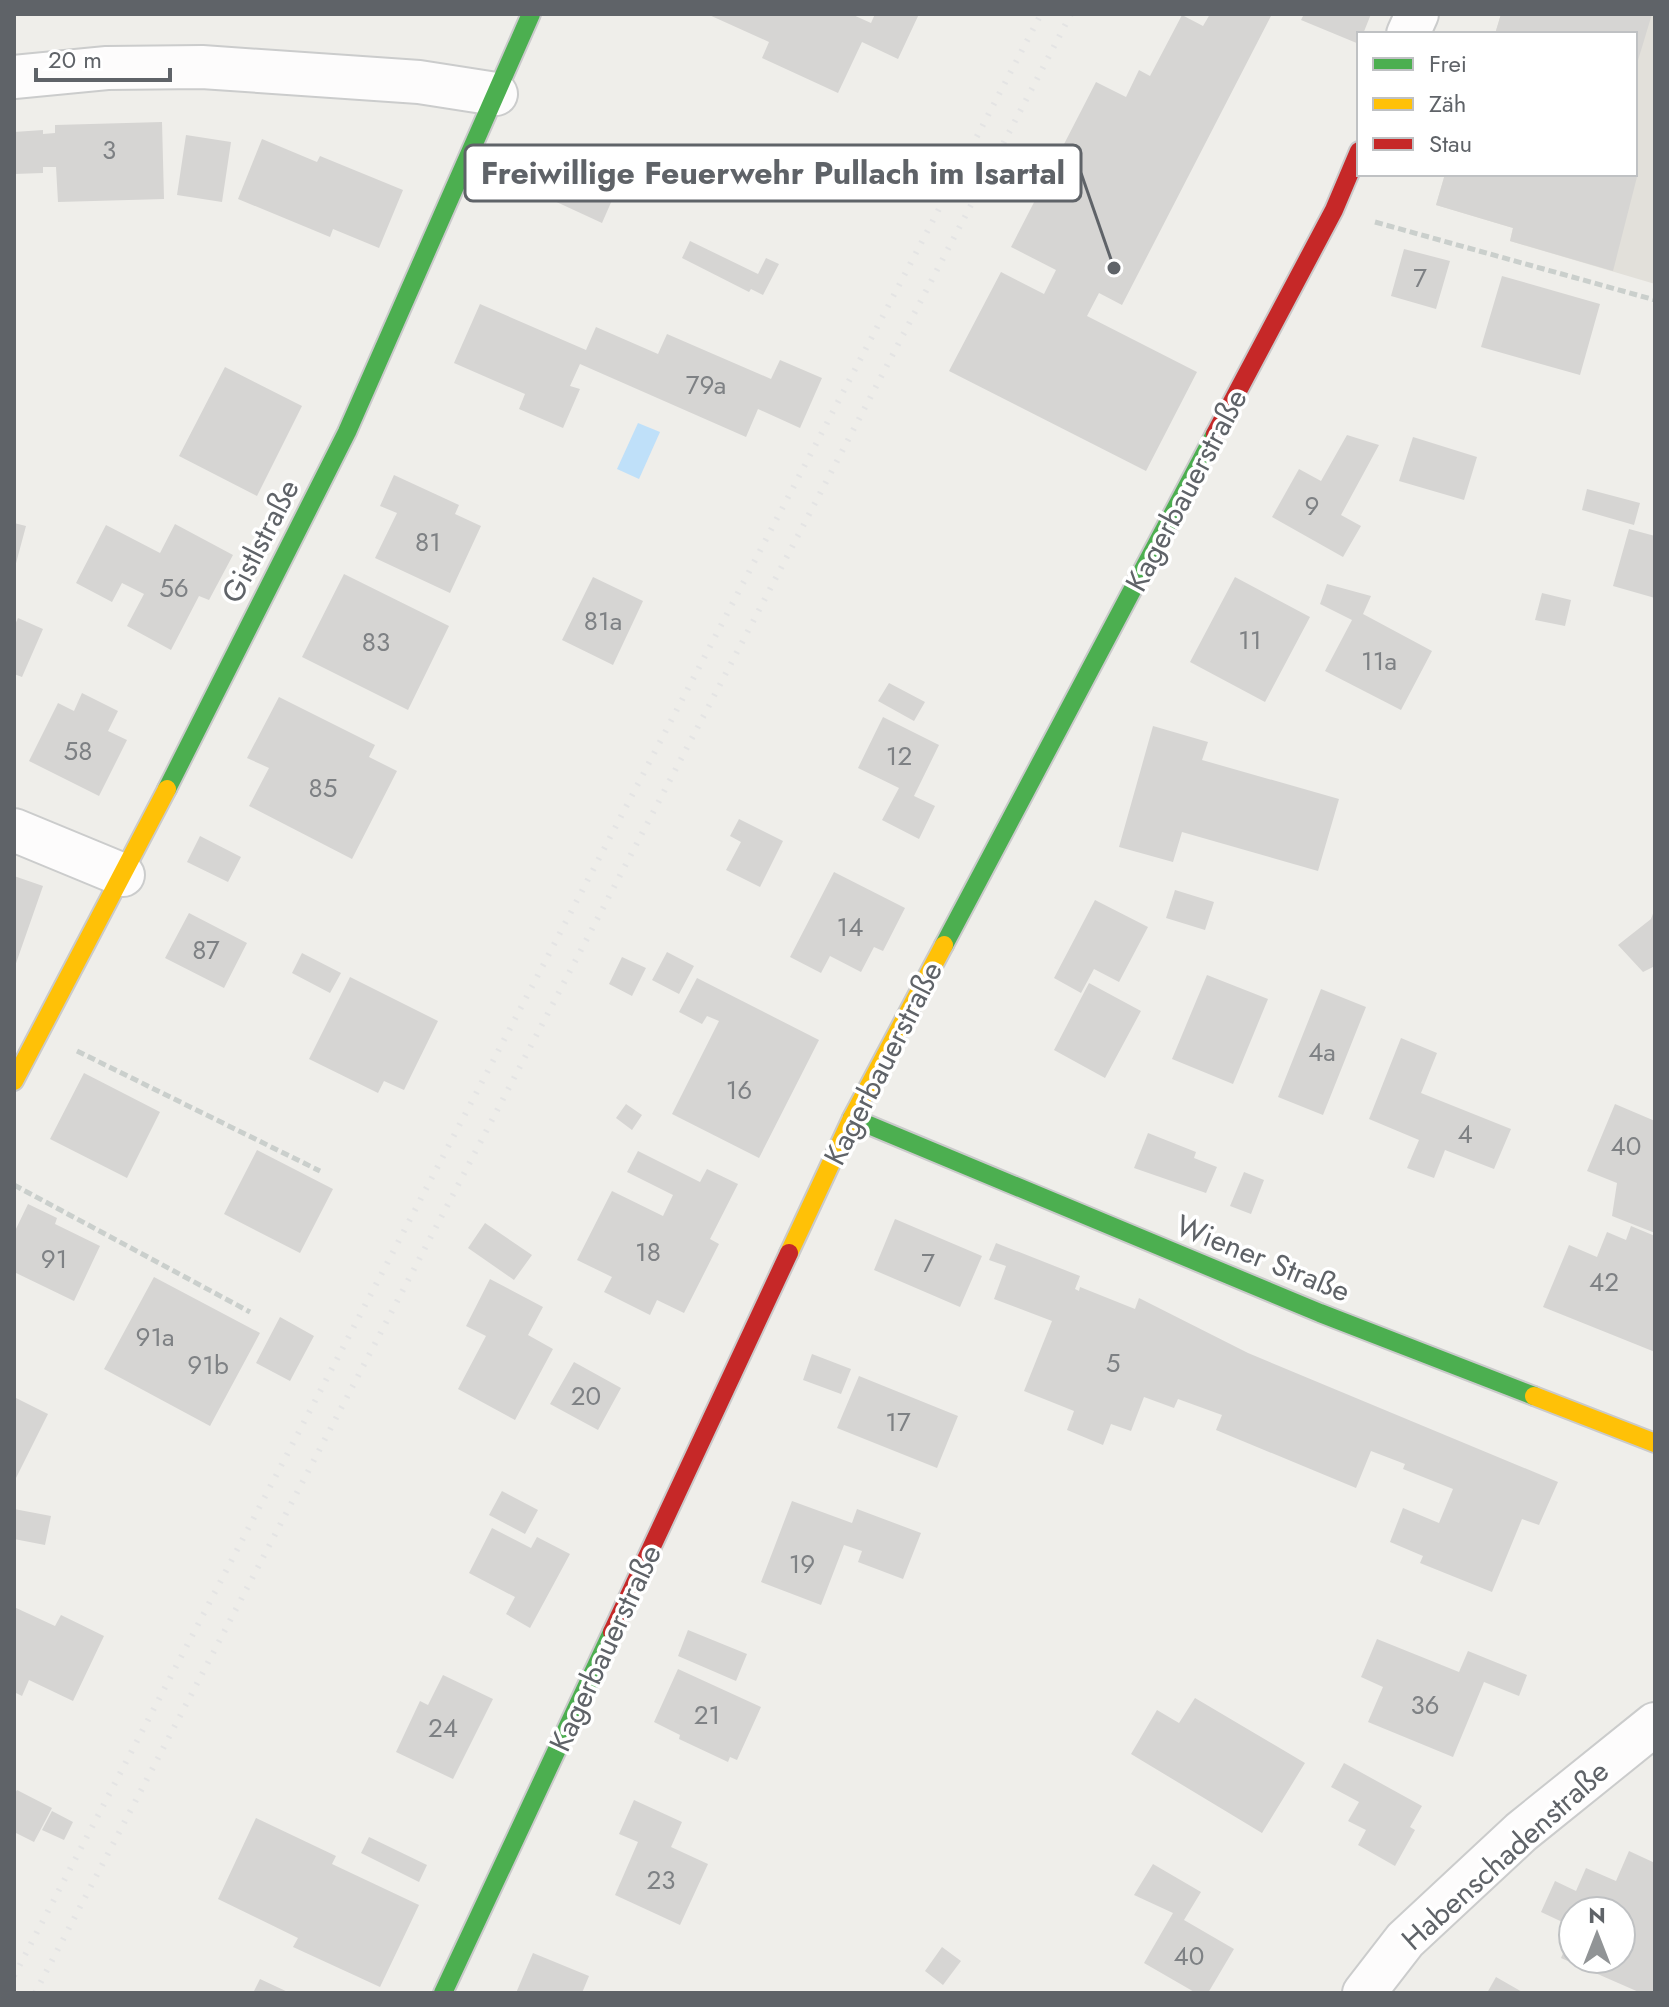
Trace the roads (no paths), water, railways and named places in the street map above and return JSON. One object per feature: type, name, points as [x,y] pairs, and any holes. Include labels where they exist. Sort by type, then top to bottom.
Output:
[{"type":"street","name":"Gistlstraße","points":[[14,1081],[123,875],[347,432],[531,14]]},
{"type":"street","points":[[14,77],[107,68],[202,67],[419,82],[496,94]]},
{"type":"street","name":"Kagerbauerstraße","points":[[443,1993],[852,1118],[1334,210],[1357,156]]},
{"type":"street","points":[[14,830],[123,875]]},
{"type":"street","name":"Wiener Straße","points":[[852,1118],[1320,1313],[1655,1443]]},
{"type":"street","name":"Habenschadenstraße","points":[[1364,1993],[1405,1940],[1521,1832],[1655,1724]]},
{"type":"water","points":[[638,423],[660,432],[639,479],[617,469]]},
{"type":"railway","points":[[14,1976],[1041,14]]},
{"type":"railway","points":[[35,1993],[1071,14]]},
{"type":"place","name":"Freiwillige Feuerwehr Pullach im Isartal","points":[[1114,268]]}]
